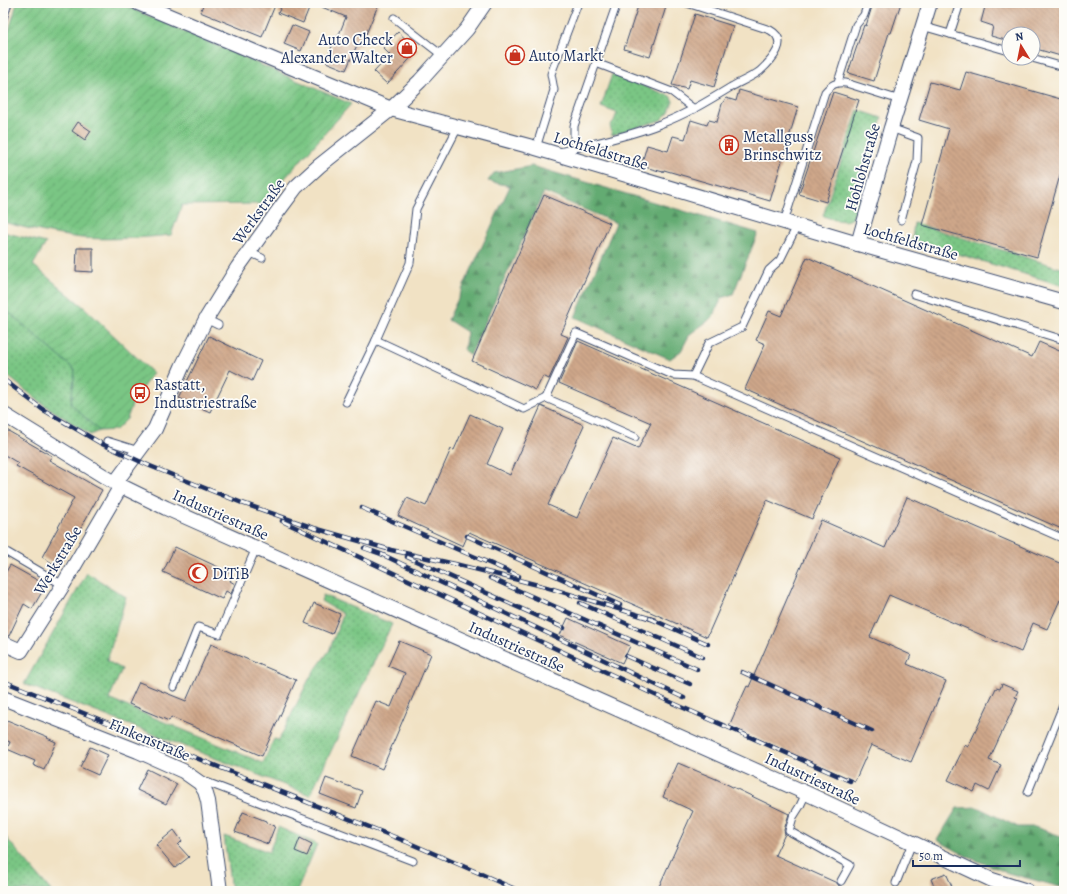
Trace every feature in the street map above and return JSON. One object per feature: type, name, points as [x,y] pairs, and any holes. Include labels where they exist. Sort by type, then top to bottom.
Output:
[{"type":"street","name":"Lochfeldstraße","points":[[138,3],[391,109],[536,148],[858,244],[1064,302]]},
{"type":"street","name":"Werkstraße","points":[[3,644],[21,651],[63,585],[118,485],[155,429],[182,367],[255,255],[276,214],[296,187],[319,166],[391,109],[420,82],[467,30],[485,3]]},
{"type":"street","name":"Hohlohstraße","points":[[858,244],[891,128],[930,3]]},
{"type":"street","name":"Industriestraße","points":[[3,414],[118,485],[166,508],[806,793],[912,843],[990,886],[1027,891]]},
{"type":"street","name":"Finkenstraße","points":[[3,698],[138,751],[193,777],[203,787],[208,801],[220,891]]},
{"type":"lane","points":[[3,19],[8,3]]},
{"type":"lane","points":[[536,148],[554,90],[551,74],[578,3]]},
{"type":"lane","points":[[574,148],[574,126],[617,3]]},
{"type":"lane","points":[[554,154],[628,135],[660,124],[694,109],[759,71],[777,51],[779,38],[770,30],[687,3]]},
{"type":"lane","points":[[838,82],[856,24],[864,15],[868,3]]},
{"type":"lane","points":[[950,34],[960,3]]},
{"type":"lane","points":[[394,18],[443,56]]},
{"type":"lane","points":[[922,26],[1001,49]]},
{"type":"lane","points":[[1041,61],[1064,67]]},
{"type":"lane","points":[[596,63],[672,92],[694,109]]},
{"type":"lane","points":[[693,376],[709,343],[742,327],[769,270],[780,260],[791,224],[825,92],[831,84],[838,82],[846,83],[900,100]]},
{"type":"lane","points":[[346,402],[376,340],[410,262],[416,209],[458,127]]},
{"type":"lane","points":[[891,128],[918,138],[917,161],[901,220]]},
{"type":"lane","points":[[914,294],[1064,340]]},
{"type":"lane","points":[[376,340],[524,409],[546,398],[576,333],[673,375],[693,376],[1064,539]]},
{"type":"lane","points":[[546,398],[635,437]]},
{"type":"lane","points":[[107,441],[140,451]]},
{"type":"lane","points":[[174,687],[198,627],[219,634],[256,548]]},
{"type":"lane","points":[[3,550],[63,585]]},
{"type":"lane","points":[[1028,792],[1064,703]]},
{"type":"lane","points":[[193,777],[413,861]]},
{"type":"lane","points":[[806,793],[793,816],[789,831],[850,865],[842,882]]},
{"type":"lane","points":[[896,883],[912,843]]},
{"type":"green space","points":[[17,3],[119,3],[351,104],[262,204],[182,205],[171,235],[104,239],[82,238],[42,232],[3,222],[3,51]]},
{"type":"green space","points":[[612,74],[670,96],[673,101],[669,112],[661,120],[612,135],[610,125],[614,121],[617,113],[601,107]]},
{"type":"green space","points":[[858,110],[882,118],[853,218],[846,221],[838,220],[823,216]]},
{"type":"green space","points":[[532,166],[758,233],[733,294],[722,298],[712,318],[690,334],[681,351],[670,359],[575,317],[616,223],[544,192],[470,356],[464,350],[467,332],[448,320],[510,186],[488,181],[494,173]]},
{"type":"green space","points":[[914,223],[1064,269],[1064,286],[912,240]]},
{"type":"green space","points":[[3,232],[46,243],[33,265],[85,308],[153,373],[134,399],[127,419],[116,430],[99,431],[71,404],[75,370],[3,307]]},
{"type":"green space","points":[[3,307],[75,370],[71,404],[99,431],[90,435],[40,402],[3,372]]},
{"type":"green space","points":[[87,573],[126,597],[107,661],[122,669],[109,699],[263,763],[274,739],[279,740],[310,677],[329,651],[343,614],[321,601],[323,595],[392,624],[310,795],[24,684]]},
{"type":"green space","points":[[977,807],[1018,827],[1035,827],[1064,837],[1064,888],[1008,873],[968,857],[937,840],[957,808]]},
{"type":"green space","points":[[278,827],[317,844],[297,891],[231,891],[224,836],[269,852]]},
{"type":"green space","points":[[3,834],[51,891],[3,891]]},
{"type":"building","points":[[204,3],[276,3],[262,37],[200,12]]},
{"type":"building","points":[[283,3],[311,3],[303,23],[278,13]]},
{"type":"building","points":[[312,3],[379,3],[361,46],[357,45],[346,70],[326,62],[336,36],[338,37],[346,17]]},
{"type":"building","points":[[639,3],[653,3],[666,7],[650,57],[624,49]]},
{"type":"building","points":[[873,3],[901,3],[891,33],[889,33],[874,81],[848,73]]},
{"type":"building","points":[[986,3],[1064,3],[1064,57],[1041,50],[1041,26],[1001,26],[1001,39],[991,36],[993,26],[981,22]]},
{"type":"building","points":[[695,14],[733,26],[714,87],[690,80],[687,89],[672,85]]},
{"type":"building","points":[[292,25],[309,32],[301,51],[284,44]]},
{"type":"building","points":[[398,32],[418,50],[387,84],[374,72],[390,55],[383,48]]},
{"type":"building","points":[[966,72],[1064,100],[1064,161],[1037,257],[922,225],[949,129],[919,120],[930,82],[960,90]]},
{"type":"building","name":"Metallguss Brinschwitz","points":[[739,90],[798,107],[770,201],[664,170],[663,172],[641,166],[647,145],[668,151],[673,136],[685,139],[691,120],[707,125],[709,120],[717,122],[722,104],[726,98],[736,101]]},
{"type":"building","points":[[833,92],[859,100],[826,202],[799,194]]},
{"type":"building","points":[[78,122],[91,131],[85,140],[72,131]]},
{"type":"building","points":[[544,195],[610,223],[561,334],[568,337],[549,379],[543,376],[536,390],[472,361]]},
{"type":"building","points":[[77,248],[93,248],[93,272],[76,271]]},
{"type":"building","points":[[807,257],[1032,357],[1039,342],[1064,353],[1064,530],[745,389],[765,344],[756,340],[769,311],[781,316]]},
{"type":"building","points":[[209,336],[261,361],[252,381],[230,370],[210,412],[179,398]]},
{"type":"building","points":[[578,341],[840,457],[812,519],[767,500],[707,637],[469,532],[463,546],[398,516],[407,498],[426,506],[451,449],[454,450],[470,414],[503,429],[487,464],[510,475],[541,406],[584,425],[548,505],[577,518],[613,438],[638,449],[651,423],[559,383]]},
{"type":"building","points":[[3,428],[52,456],[49,460],[102,490],[59,567],[42,557],[74,498],[16,466],[18,463],[3,454]]},
{"type":"building","points":[[907,497],[1064,565],[1064,602],[1060,600],[1047,629],[1033,623],[1021,652],[889,595],[870,637],[911,655],[907,664],[946,681],[911,762],[871,745],[855,781],[729,726],[747,686],[749,687],[821,520],[885,548]]},
{"type":"building","name":"DiTiB","points":[[175,547],[233,574],[230,581],[235,584],[231,594],[226,591],[222,599],[163,572]]},
{"type":"building","points":[[10,565],[46,585],[32,609],[24,604],[9,636],[3,635],[3,577]]},
{"type":"building","points":[[314,603],[340,614],[332,634],[305,623]]},
{"type":"building","points":[[568,618],[630,646],[622,663],[560,635]]},
{"type":"building","points":[[399,641],[431,654],[382,769],[352,756],[376,701],[391,707],[405,673],[388,666]]},
{"type":"building","points":[[211,644],[296,680],[262,756],[171,717],[169,721],[129,704],[139,682],[186,701]]},
{"type":"building","points":[[1002,684],[1018,691],[1015,697],[1018,698],[989,760],[1001,765],[989,791],[977,785],[974,792],[948,780],[965,745],[968,747],[996,688],[1000,689]]},
{"type":"building","points":[[7,720],[48,737],[47,738],[56,742],[44,770],[33,765],[35,761],[7,749],[10,742],[3,739],[3,728]]},
{"type":"building","points":[[90,747],[108,755],[98,775],[80,767]]},
{"type":"building","points":[[678,763],[716,779],[789,814],[784,830],[785,834],[775,855],[837,883],[839,886],[854,891],[657,891],[693,811],[663,797]]},
{"type":"building","points":[[147,769],[177,784],[166,804],[137,790]]},
{"type":"building","points":[[326,778],[362,791],[356,808],[320,794]]},
{"type":"building","points":[[243,812],[275,826],[268,844],[235,832]]},
{"type":"building","points":[[174,830],[182,841],[178,845],[189,857],[175,868],[156,845]]},
{"type":"building","points":[[300,838],[312,844],[307,856],[295,851]]},
{"type":"building","points":[[946,873],[954,891],[936,891],[931,879]]},
{"type":"railway","points":[[3,379],[42,409],[102,444],[150,466],[242,503],[314,528],[391,550],[455,564],[546,587],[655,620]]},
{"type":"railway","points":[[362,508],[519,576]]},
{"type":"railway","points":[[282,521],[668,701],[850,781]]},
{"type":"railway","points":[[467,536],[620,605]]},
{"type":"railway","points":[[364,548],[381,554],[684,698]]},
{"type":"railway","points":[[407,557],[564,628]]},
{"type":"railway","points":[[490,578],[697,669]]},
{"type":"railway","points":[[580,603],[702,657]]},
{"type":"railway","points":[[649,618],[708,644]]},
{"type":"railway","points":[[626,656],[690,684]]},
{"type":"railway","points":[[742,672],[872,731]]},
{"type":"railway","points":[[3,681],[407,842],[519,891]]},
{"type":"place","name":"Auto Check Alexander Walter","points":[[407,48]]},
{"type":"place","name":"Auto Markt","points":[[515,55]]},
{"type":"place","name":"Metallguss Brinschwitz","points":[[729,145]]},
{"type":"place","name":"Rastatt, Industriestraße","points":[[140,393]]},
{"type":"place","name":"DiTiB","points":[[198,573]]}]
